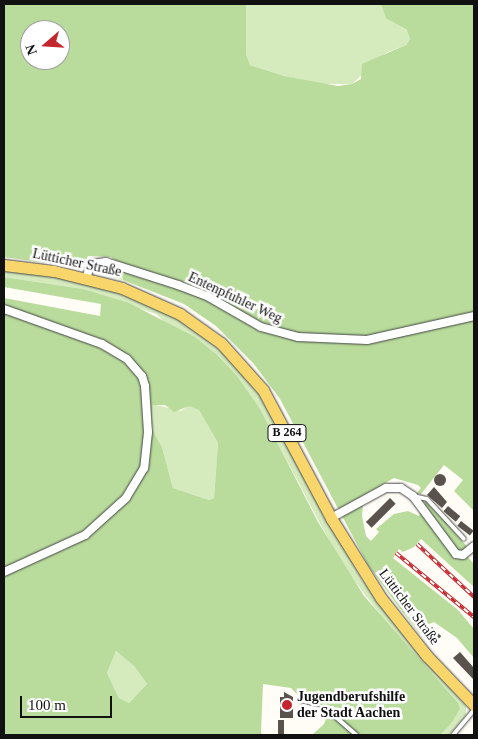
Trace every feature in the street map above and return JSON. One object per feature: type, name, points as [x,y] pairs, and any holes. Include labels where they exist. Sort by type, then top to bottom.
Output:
[{"type":"main road","name":"Lütticher Straße","points":[[4,265],[86,278],[154,300],[200,326],[221,344],[262,390],[331,518],[381,598],[427,656],[474,705]]},
{"type":"street","name":"Entenpfuhler Weg","points":[[86,278],[91,264],[106,262],[207,296],[276,333],[304,337],[367,340],[474,316]]},
{"type":"street","points":[[4,309],[102,344],[127,359],[142,376],[145,386],[148,432],[144,468],[126,498],[85,535],[4,572]]},
{"type":"street","points":[[331,518],[386,488],[401,488],[413,496],[456,554],[463,555],[474,546]]},
{"type":"lane","points":[[413,496],[426,499],[464,539]]},
{"type":"lane","points":[[303,706],[330,712],[356,735]]},
{"type":"lane","points":[[453,735],[474,710]]},
{"type":"green space","points":[[4,4],[246,4],[246,54],[250,65],[284,76],[338,86],[352,84],[361,79],[362,64],[406,45],[410,39],[407,30],[386,18],[381,4],[474,4],[474,511],[454,491],[463,480],[444,465],[421,494],[416,494],[421,488],[418,485],[394,478],[359,498],[363,504],[362,516],[366,536],[371,541],[379,532],[376,529],[394,514],[408,511],[419,516],[426,500],[471,551],[466,555],[474,564],[474,587],[421,539],[414,547],[403,552],[399,549],[393,558],[458,610],[474,629],[474,658],[457,638],[434,622],[429,624],[412,607],[404,614],[368,565],[280,399],[253,363],[216,326],[184,304],[123,280],[118,263],[111,257],[88,256],[82,268],[4,257]]},
{"type":"green space","points":[[246,4],[381,4],[394,22],[408,31],[410,39],[406,45],[386,53],[352,84],[321,84],[284,76],[250,65],[246,54]]},
{"type":"green space","points":[[97,264],[104,264],[119,273],[123,280],[93,271]]},
{"type":"green space","points":[[4,270],[65,278],[123,294],[177,318],[227,356],[260,396],[362,580],[411,646],[466,706],[466,715],[449,735],[440,735],[450,725],[401,642],[341,563],[260,410],[156,314],[83,289],[4,277]]},
{"type":"green space","points":[[4,277],[83,289],[129,303],[195,337],[217,355],[237,376],[260,409],[318,522],[364,596],[458,703],[460,709],[450,725],[440,735],[312,735],[324,724],[330,708],[302,699],[291,688],[263,684],[261,733],[264,735],[4,735],[4,298],[100,316],[101,304],[4,287]],"holes":[[[152,405],[165,405],[174,412],[189,406],[199,410],[218,443],[214,498],[209,500],[173,488],[162,447],[152,429]],[[116,651],[134,666],[147,684],[129,703],[119,698],[107,673]]]},
{"type":"green space","points":[[152,404],[181,411],[189,405],[199,410],[218,443],[214,498],[209,500],[173,488],[162,447],[152,429]]},
{"type":"green space","points":[[411,607],[429,624],[420,634],[404,614]]},
{"type":"green space","points":[[116,651],[134,666],[147,684],[129,703],[119,698],[107,673]]},
{"type":"building","points":[[438,474],[442,474],[446,480],[442,486],[438,486],[434,482],[434,478]]},
{"type":"building","points":[[434,487],[447,502],[442,508],[427,495]]},
{"type":"building","points":[[390,498],[396,504],[372,528],[366,522]]},
{"type":"building","points":[[448,506],[460,516],[456,522],[444,511]]},
{"type":"building","points":[[461,521],[474,531],[470,536],[457,526]]},
{"type":"building","points":[[432,627],[441,636],[436,642],[426,633]]},
{"type":"building","points":[[460,652],[474,668],[474,680],[453,658]]},
{"type":"building","name":"Jugendberufshilfe der Stadt Aachen","points":[[284,692],[293,697],[293,718],[280,718],[280,697],[284,697]]},
{"type":"building","points":[[278,720],[284,720],[284,735],[278,735]]},
{"type":"railway","points":[[417,544],[474,597]]},
{"type":"railway","points":[[396,553],[474,617]]},
{"type":"place","name":"Jugendberufshilfe der Stadt Aachen","points":[[287,705]]}]
